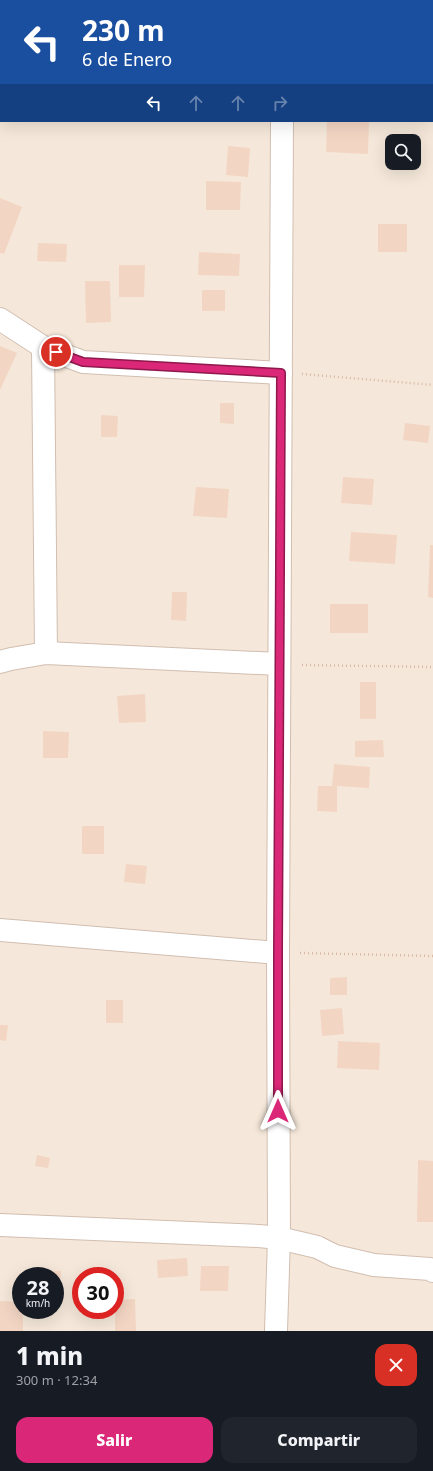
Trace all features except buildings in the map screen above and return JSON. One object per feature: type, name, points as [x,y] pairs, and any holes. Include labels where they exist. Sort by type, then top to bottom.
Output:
[{"type":"street","points":[[276,1331],[279,1238],[278,953],[282,122]]},
{"type":"street","points":[[0,319],[43,348],[83,362],[281,373]]},
{"type":"street","points":[[43,348],[46,653]]},
{"type":"street","points":[[0,662],[46,653],[279,664]]},
{"type":"street","points":[[0,930],[278,953]]},
{"type":"street","points":[[0,1225],[279,1238],[317,1248],[335,1256],[374,1265],[430,1269],[433,1271]]},
{"type":"path","points":[[281,373],[433,385]]},
{"type":"path","points":[[279,664],[433,667]]},
{"type":"path","points":[[278,953],[433,956]]},
{"type":"shaded area","points":[[0,122],[433,122],[433,1331],[0,1331]]},
{"type":"route","points":[[56,352],[83,362],[281,373],[278,1111]]}]
